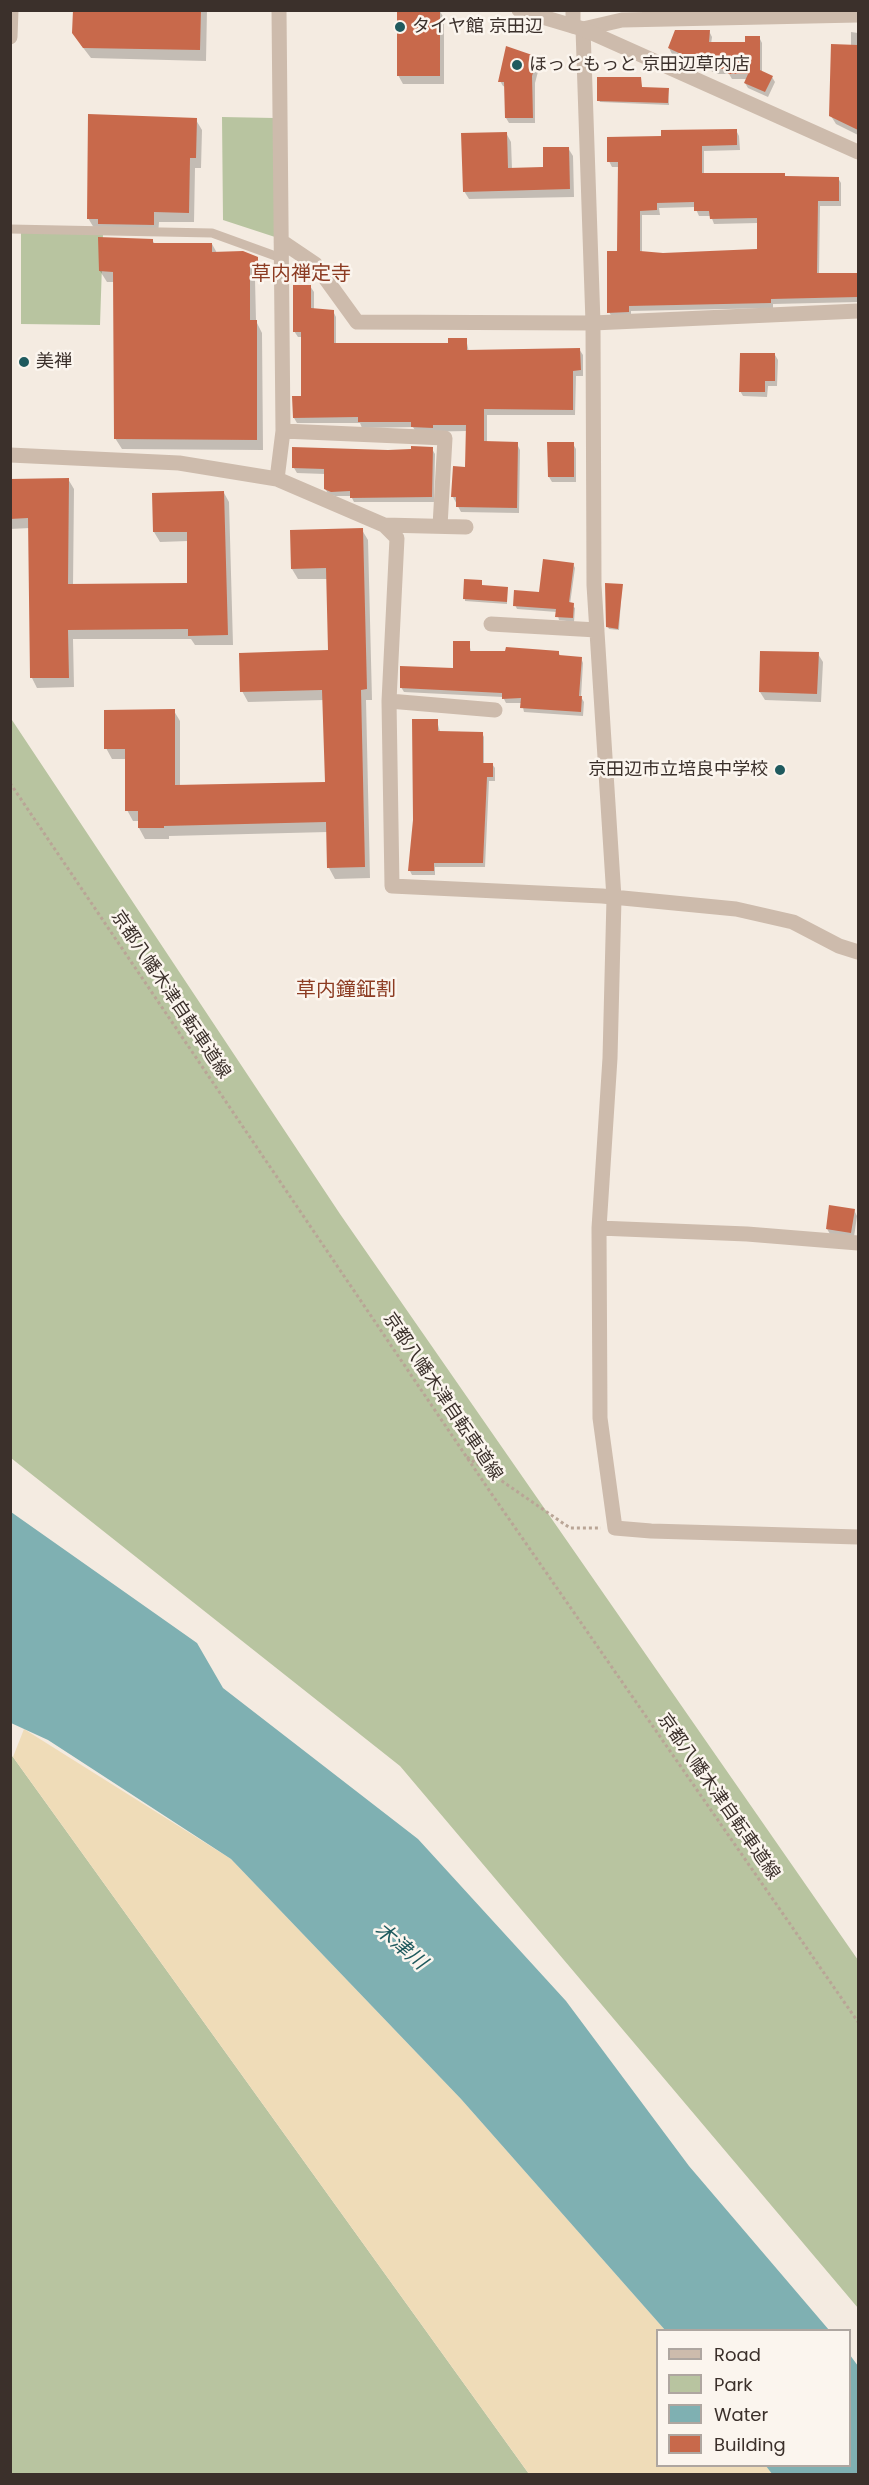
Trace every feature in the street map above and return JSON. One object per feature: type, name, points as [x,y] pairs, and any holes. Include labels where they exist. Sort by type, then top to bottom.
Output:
[{"type":"street","points":[[10,37],[11,10]]},
{"type":"street","points":[[278,479],[283,431],[279,10]]},
{"type":"street","points":[[519,10],[576,22],[858,152]]},
{"type":"street","points":[[576,22],[858,15]]},
{"type":"street","points":[[576,22],[593,323],[594,585],[614,898],[610,1058],[599,1228],[600,1418],[615,1528],[858,1537]]},
{"type":"street","points":[[281,242],[315,264],[357,322],[593,323],[858,312]]},
{"type":"street","points":[[283,431],[445,438],[440,526]]},
{"type":"street","points":[[10,455],[179,463],[278,479],[384,525],[397,538],[388,701],[392,886],[614,898],[736,909],[793,922],[840,946],[858,952]]},
{"type":"street","points":[[384,525],[466,527]]},
{"type":"street","points":[[491,624],[597,630]]},
{"type":"street","points":[[388,701],[495,710]]},
{"type":"street","points":[[599,1228],[747,1234],[858,1243]]},
{"type":"lane","points":[[10,229],[212,233],[281,258]]},
{"type":"path","name":"京都八幡木津自転車道線","points":[[10,783],[466,1456],[858,2022]]},
{"type":"path","points":[[466,1456],[570,1528],[615,1528]]},
{"type":"green space","points":[[222,117],[274,118],[275,237],[223,220]]},
{"type":"green space","points":[[21,231],[103,234],[100,325],[21,324]]},
{"type":"green space","points":[[10,717],[340,1214],[858,1960],[858,2308],[400,1766],[11,1458]]},
{"type":"green space","points":[[10,1755],[13,1757],[529,2474],[11,2474]]},
{"type":"sand","points":[[24,1729],[231,1859],[461,2099],[664,2329],[656,2329],[656,2467],[767,2467],[772,2474],[529,2474],[13,1757]]},
{"type":"water","name":"木津川","points":[[11,1512],[197,1643],[223,1688],[418,1839],[566,2001],[689,2166],[828,2329],[664,2329],[461,2099],[231,1859],[48,1740],[11,1723]]},
{"type":"water","points":[[851,2356],[858,2366],[858,2474],[772,2474],[767,2467],[851,2467]]},
{"type":"building","points":[[73,10],[201,10],[200,50],[83,48],[72,33]]},
{"type":"building","points":[[397,10],[440,10],[440,76],[397,76]]},
{"type":"building","points":[[675,30],[710,30],[709,42],[745,42],[745,36],[760,36],[760,70],[773,76],[765,92],[744,83],[748,74],[728,74],[728,69],[714,69],[668,48]]},
{"type":"building","points":[[831,44],[858,45],[858,130],[829,116]]},
{"type":"building","points":[[506,46],[538,57],[532,76],[533,118],[505,118],[504,82],[498,82]]},
{"type":"building","points":[[597,77],[641,77],[642,87],[669,88],[668,103],[597,101]]},
{"type":"building","points":[[88,114],[197,118],[196,158],[190,158],[189,213],[154,212],[154,225],[98,224],[98,219],[87,219]]},
{"type":"building","points":[[737,129],[737,145],[702,146],[702,173],[785,173],[785,176],[839,177],[839,201],[818,201],[817,273],[858,273],[858,297],[771,299],[771,303],[629,306],[629,312],[607,313],[607,251],[617,251],[618,162],[607,162],[607,137],[661,136],[661,130]],"holes":[[[694,202],[694,211],[709,211],[710,219],[757,218],[757,249],[663,253],[640,251],[640,211],[657,210],[657,203]]]},
{"type":"building","points":[[507,132],[508,168],[543,167],[543,147],[569,147],[570,189],[463,192],[461,133]]},
{"type":"building","points":[[98,237],[153,239],[153,243],[212,243],[212,252],[243,251],[258,257],[258,268],[250,268],[250,320],[257,320],[257,440],[114,439],[113,272],[99,271]]},
{"type":"building","points":[[293,285],[311,285],[311,308],[334,310],[334,343],[448,343],[448,338],[467,338],[467,350],[580,348],[581,370],[573,371],[573,410],[484,409],[484,441],[518,442],[517,508],[456,507],[456,497],[451,497],[453,466],[465,467],[466,425],[433,425],[433,428],[411,427],[411,422],[358,422],[358,417],[293,418],[292,396],[301,396],[301,332],[293,332]]},
{"type":"building","points":[[740,353],[775,353],[775,381],[765,381],[765,392],[739,392]]},
{"type":"building","points":[[547,442],[574,442],[574,477],[548,477]]},
{"type":"building","points":[[411,446],[433,447],[432,497],[350,498],[350,491],[331,492],[324,489],[324,469],[292,468],[292,447],[388,450],[411,449]]},
{"type":"building","points":[[69,478],[68,584],[187,583],[187,532],[153,532],[152,493],[224,491],[228,635],[188,636],[188,629],[68,630],[69,678],[30,678],[28,518],[10,519],[10,479]]},
{"type":"building","points":[[363,528],[367,689],[361,690],[365,867],[327,868],[326,822],[138,828],[138,811],[125,811],[125,749],[104,749],[104,710],[175,709],[175,785],[325,782],[322,690],[240,692],[239,653],[328,650],[326,568],[291,569],[290,530]]},
{"type":"building","points":[[543,559],[574,563],[569,602],[574,603],[573,618],[555,617],[556,609],[513,606],[514,590],[539,592]]},
{"type":"building","points":[[464,579],[482,580],[482,585],[508,587],[507,602],[463,599]]},
{"type":"building","points":[[605,583],[623,584],[618,629],[606,627]]},
{"type":"building","points":[[453,641],[470,641],[470,651],[505,651],[506,647],[559,651],[559,655],[582,657],[579,696],[582,696],[581,712],[520,708],[521,698],[502,699],[502,693],[400,688],[400,666],[453,668]]},
{"type":"building","points":[[760,651],[819,652],[817,694],[759,692]]},
{"type":"building","points":[[412,719],[438,719],[438,731],[483,732],[483,763],[493,763],[493,777],[487,777],[483,863],[434,863],[434,871],[408,871],[413,820]]},
{"type":"building","points":[[829,1205],[855,1209],[851,1233],[826,1229]]},
{"type":"place","name":"タイヤ館 京田辺","points":[[400,27]]},
{"type":"place","name":"ほっともっと 京田辺草内店","points":[[517,65]]},
{"type":"place","name":"美禅","points":[[24,362]]},
{"type":"place","name":"京田辺市立培良中学校","points":[[780,770]]},
{"type":"district","name":"草内禅定寺","points":[[301,275]]},
{"type":"district","name":"草内鐘鉦割","points":[[346,991]]}]
